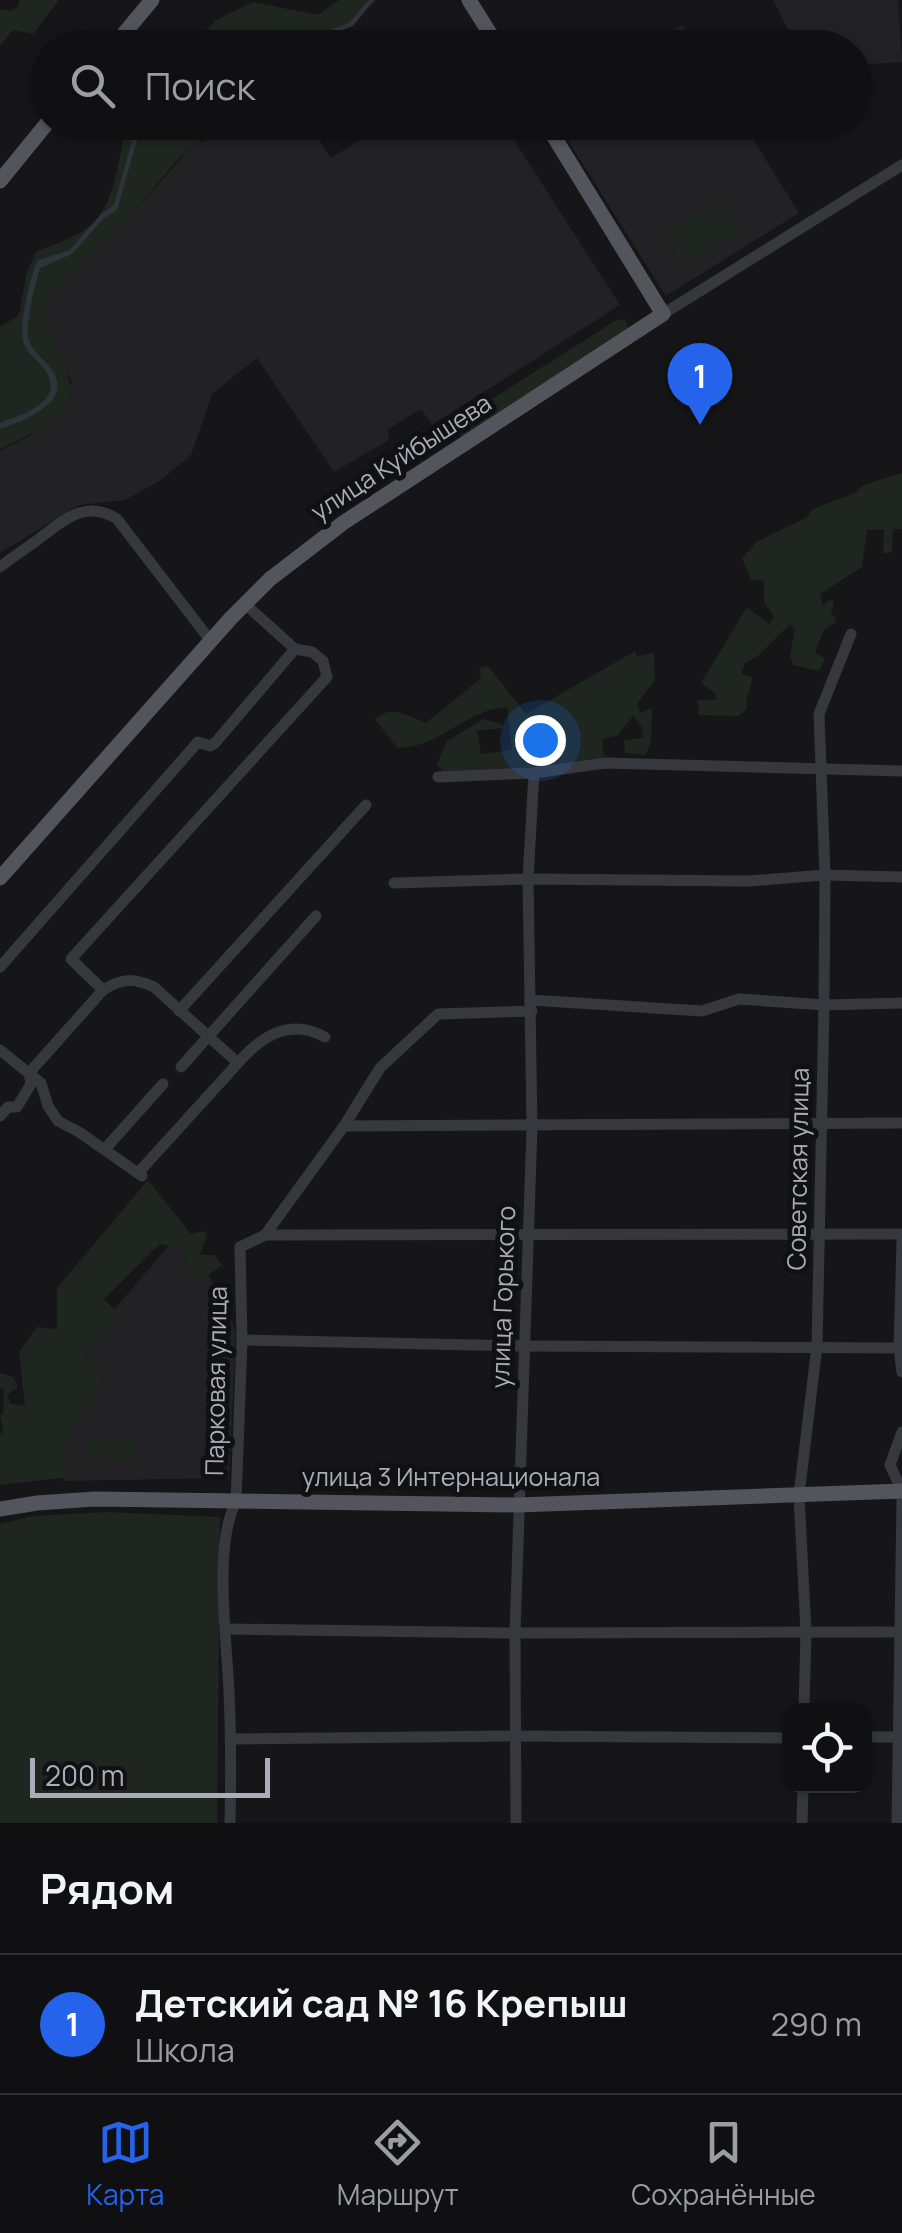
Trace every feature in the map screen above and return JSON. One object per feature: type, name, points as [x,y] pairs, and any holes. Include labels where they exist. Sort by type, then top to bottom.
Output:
[{"type":"main road","points":[[127,30],[152,0]]},
{"type":"main road","points":[[469,0],[487,30]]},
{"type":"main road","points":[[0,181],[33,140]]},
{"type":"main road","points":[[556,140],[664,314]]},
{"type":"main road","name":"улица Куйбышева","points":[[0,878],[210,640],[304,550],[664,314]]},
{"type":"main road","name":"улица 3 Интернационала","points":[[0,1509],[37,1502],[95,1499],[518,1505],[902,1491]]},
{"type":"street","name":"улица Куйбышева","points":[[664,314],[902,164]]},
{"type":"street","points":[[0,567],[77,512],[106,512],[116,519],[210,640]]},
{"type":"street","points":[[104,990],[71,959],[327,677],[323,661],[312,652],[296,650],[245,604]]},
{"type":"street","name":"Советская улица","points":[[804,1703],[806,1632],[799,1495],[817,1346],[824,1005],[825,875],[818,714],[852,634]]},
{"type":"street","points":[[0,967],[198,742],[210,746],[215,743],[296,650]]},
{"type":"street","points":[[438,777],[534,773],[605,763],[902,771]]},
{"type":"street","name":"улица Горького","points":[[516,1823],[515,1633],[532,1127],[528,879],[534,773]]},
{"type":"street","points":[[179,1011],[366,805]]},
{"type":"street","points":[[394,883],[902,877]]},
{"type":"street","points":[[182,1067],[316,916]]},
{"type":"street","points":[[0,1116],[8,1107],[18,1107],[31,1084],[30,1073],[104,990],[123,979],[139,980],[154,987],[238,1062]]},
{"type":"street","points":[[531,1006],[702,1010],[739,999],[824,1005],[902,1003]]},
{"type":"street","name":"Парковая улица","points":[[230,1823],[231,1739],[224,1572],[226,1520],[236,1502],[242,1340],[240,1247],[265,1235],[344,1126],[380,1068],[438,1014],[531,1006]]},
{"type":"street","points":[[0,1050],[41,1084],[58,1121],[140,1174],[260,1042],[284,1028],[311,1029],[325,1037]]},
{"type":"street","points":[[104,1150],[163,1084]]},
{"type":"street","points":[[344,1126],[902,1123]]},
{"type":"street","points":[[265,1235],[902,1237],[902,1372]]},
{"type":"street","points":[[242,1340],[899,1348]]},
{"type":"street","points":[[902,1432],[890,1465],[902,1491]]},
{"type":"street","points":[[897,1823],[902,1499]]},
{"type":"street","points":[[227,1629],[899,1632]]},
{"type":"street","points":[[872,1738],[898,1737]]},
{"type":"street","points":[[231,1739],[782,1738]]},
{"type":"street","points":[[802,1823],[803,1793]]},
{"type":"shaded area","points":[[19,0],[59,0],[36,30],[30,33],[13,30],[0,46],[0,9],[11,11],[19,6]]},
{"type":"shaded area","points":[[339,0],[376,0],[345,30],[206,30],[216,20],[253,2],[318,15]]},
{"type":"shaded area","points":[[369,0],[374,0],[353,26],[329,30],[349,23]]},
{"type":"shaded area","points":[[773,0],[898,0],[902,62],[872,64],[872,30],[788,30]]},
{"type":"shaded area","points":[[123,140],[201,140],[180,157],[126,220],[49,298],[41,311],[66,367],[72,395],[40,427],[0,449],[0,327],[19,315],[27,272],[36,252],[68,239],[96,220],[114,181]]},
{"type":"shaded area","points":[[132,140],[137,140],[117,210],[103,219],[72,254],[40,268],[27,332],[35,350],[51,369],[57,391],[44,408],[0,429],[0,423],[36,407],[49,394],[48,375],[26,348],[23,336],[26,301],[38,260],[70,250],[101,214],[114,205]]},
{"type":"shaded area","points":[[206,140],[319,140],[331,158],[360,140],[514,140],[620,305],[432,425],[421,409],[388,429],[389,440],[334,472],[257,358],[212,394],[191,455],[161,480],[125,500],[79,505],[0,553],[0,451],[31,435],[72,383],[41,311],[193,145]]},
{"type":"shaded area","points":[[568,140],[754,140],[799,213],[666,296]]},
{"type":"shaded area","points":[[725,198],[744,229],[683,267],[664,236]]},
{"type":"shaded area","points":[[625,319],[629,330],[467,436],[460,435],[462,418],[615,321]]},
{"type":"shaded area","points":[[902,473],[902,529],[893,529],[892,552],[883,554],[884,529],[867,530],[862,567],[820,594],[823,606],[834,601],[831,614],[836,617],[835,623],[824,630],[815,652],[825,659],[819,671],[793,665],[790,655],[795,629],[790,624],[758,656],[745,663],[741,674],[752,677],[747,708],[739,716],[699,715],[697,700],[716,700],[715,693],[701,683],[747,607],[769,624],[774,617],[764,602],[764,581],[751,580],[742,558],[758,541],[806,518],[813,509],[855,493],[863,485]]},
{"type":"shaded area","points":[[635,651],[637,656],[654,653],[655,680],[637,704],[641,713],[652,708],[651,742],[646,755],[625,753],[624,740],[643,738],[641,726],[633,716],[617,736],[602,739],[604,757],[532,769],[443,772],[437,764],[447,741],[483,719],[502,724],[503,728],[477,731],[481,754],[512,750],[507,707],[477,715],[427,742],[397,748],[375,719],[394,712],[426,723],[481,678],[479,668],[488,666],[526,714]]},
{"type":"shaded area","points":[[148,1180],[191,1234],[207,1234],[200,1255],[214,1255],[222,1265],[205,1278],[190,1278],[182,1249],[160,1244],[104,1299],[118,1313],[84,1360],[104,1380],[67,1437],[69,1477],[0,1485],[4,1390],[0,1388],[0,1373],[13,1377],[18,1387],[7,1395],[10,1403],[25,1406],[19,1352],[37,1327],[57,1329],[57,1288]]},
{"type":"shaded area","points":[[176,1237],[197,1257],[225,1302],[236,1334],[229,1478],[63,1481],[61,1432],[74,1357]]},
{"type":"shaded area","points":[[85,1438],[133,1439],[133,1461],[85,1460]]},
{"type":"shaded area","points":[[107,1512],[220,1517],[217,1823],[0,1823],[0,1524],[33,1516]]},
{"type":"place","name":"Детский сад № 16 Крепыш","points":[[700,425]]}]
